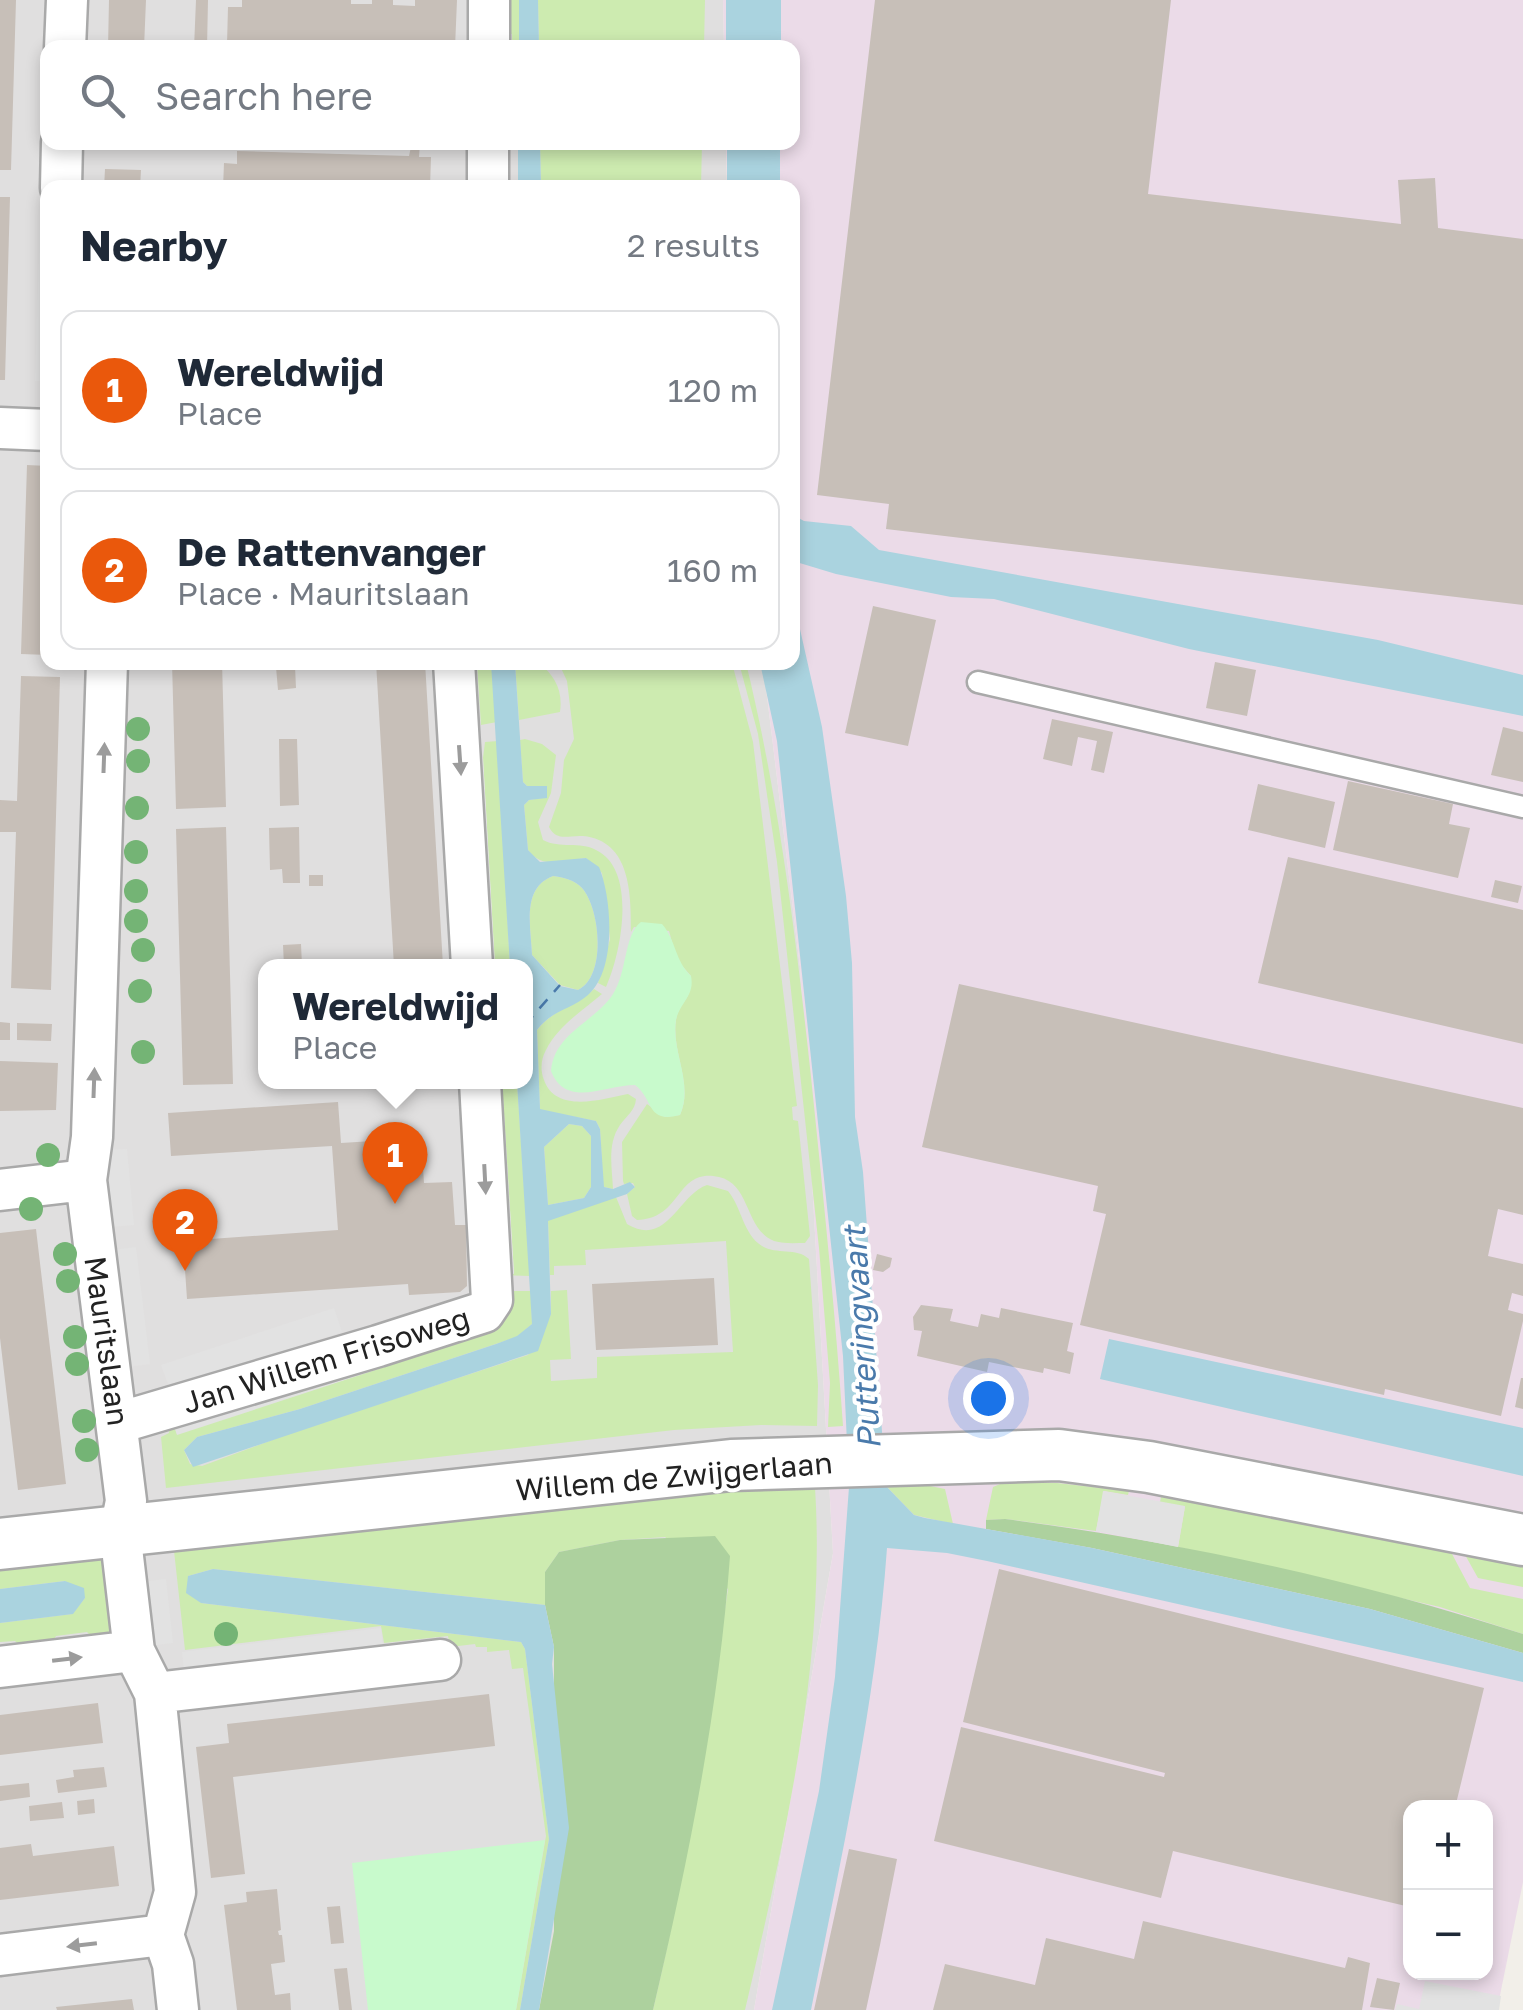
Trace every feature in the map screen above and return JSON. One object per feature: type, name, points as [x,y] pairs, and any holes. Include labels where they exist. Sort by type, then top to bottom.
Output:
[{"type":"street","points":[[65,40],[67,0]]},
{"type":"street","points":[[489,0],[489,40]]},
{"type":"street","points":[[61,180],[62,150]]},
{"type":"street","points":[[488,150],[488,180]]},
{"type":"street","points":[[0,428],[40,430]]},
{"type":"street","name":"Mauritslaan","points":[[106,670],[92,1138],[86,1180],[126,1501],[120,1531],[134,1651],[155,1693],[175,1892],[164,1935],[173,1964],[178,2010]]},
{"type":"street","points":[[454,670],[472,959]]},
{"type":"street","name":"Jan Willem Frisoweg","points":[[118,1423],[484,1312],[492,1300],[480,1089]]},
{"type":"street","points":[[0,1190],[86,1180]]},
{"type":"street","name":"Willem de Zwijgerlaan","points":[[0,1544],[731,1465],[1059,1456],[1523,1540]]},
{"type":"street","points":[[0,1667],[134,1651]]},
{"type":"street","points":[[155,1693],[440,1660]]},
{"type":"street","points":[[0,1955],[164,1935]]},
{"type":"lane","points":[[978,682],[1523,807]]},
{"type":"shaded area","points":[[0,0],[723,0],[724,40],[40,40],[40,150],[726,150],[727,180],[40,180],[40,670],[764,670],[800,967],[833,1553],[754,2010],[0,2010]]},
{"type":"shaded area","points":[[47,0],[57,0],[50,40],[46,40]]},
{"type":"shaded area","points":[[723,0],[1523,0],[1523,1882],[1497,2010],[754,2010],[833,1553],[800,967],[764,670],[800,670],[800,180],[727,180],[726,150],[800,150],[800,40],[724,40]]},
{"type":"shaded area","points":[[42,150],[47,150],[47,180],[41,180]]},
{"type":"shaded area","points":[[40,222],[40,381],[35,381]]},
{"type":"shaded area","points":[[483,758],[495,959],[482,959],[469,759]]},
{"type":"shaded area","points":[[489,1089],[502,1089],[514,1274],[500,1275]]},
{"type":"shaded area","points":[[127,1149],[134,1225],[110,1227],[103,1150]]},
{"type":"shaded area","points":[[136,1247],[150,1364],[126,1367],[112,1250]]},
{"type":"shaded area","points":[[334,1308],[342,1332],[170,1389],[161,1365]]},
{"type":"shaded area","points":[[457,1330],[461,1342],[177,1435],[173,1423]]},
{"type":"shaded area","points":[[1103,1491],[1185,1506],[1178,1547],[1096,1531]]},
{"type":"shaded area","points":[[166,1579],[173,1643],[147,1646],[141,1582]]},
{"type":"shaded area","points":[[381,1628],[384,1656],[185,1680],[182,1652]]},
{"type":"shaded area","points":[[1425,1981],[1501,1996],[1499,2010],[1395,2010],[1397,2004],[1419,2009]]},
{"type":"green space","points":[[511,0],[519,0],[519,40],[504,34],[504,15],[511,14]]},
{"type":"green space","points":[[538,0],[705,0],[704,40],[539,40]]},
{"type":"green space","points":[[540,150],[702,150],[701,180],[541,180]]},
{"type":"green space","points":[[477,670],[492,670],[497,722],[481,725]]},
{"type":"green space","points":[[515,670],[546,670],[559,690],[560,712],[519,720]]},
{"type":"green space","points":[[562,670],[734,670],[753,742],[797,1106],[792,1107],[793,1120],[798,1121],[810,1236],[805,1243],[778,1242],[764,1235],[735,1186],[713,1176],[691,1181],[670,1205],[651,1218],[637,1220],[632,1216],[627,1194],[635,1187],[623,1181],[622,1142],[647,1104],[665,1117],[680,1115],[685,1092],[675,1032],[680,1009],[690,991],[691,976],[677,960],[669,931],[634,927],[631,932],[625,872],[611,848],[583,836],[559,836],[549,827],[561,793],[564,760],[574,739],[567,681]]},
{"type":"green space","points":[[741,670],[748,670],[758,714],[793,921],[843,1426],[828,1427],[830,1383],[819,1248],[777,862],[758,734]]},
{"type":"green space","points":[[520,740],[542,744],[556,755],[551,793],[538,822],[543,840],[596,850],[609,860],[617,875],[622,893],[621,934],[606,987],[598,983],[610,939],[602,873],[586,858],[547,862],[528,850],[524,805],[529,800],[547,797],[546,786],[527,786],[523,782]]},
{"type":"green space","points":[[498,741],[510,959],[495,959],[485,742]]},
{"type":"green space","points":[[553,876],[579,885],[593,910],[597,957],[587,982],[578,990],[560,985],[532,955],[532,899],[536,889]]},
{"type":"green space","points":[[641,922],[662,924],[691,976],[691,989],[678,1014],[675,1032],[684,1079],[684,1103],[680,1115],[669,1117],[656,1113],[635,1085],[576,1092],[558,1083],[551,1071],[567,1037],[613,994],[631,935]]},
{"type":"green space","points":[[594,989],[602,994],[557,1034],[544,1053],[542,1072],[550,1091],[569,1101],[628,1094],[636,1099],[613,1140],[613,1189],[603,1183],[600,1129],[596,1121],[540,1110],[537,1030]]},
{"type":"green space","points":[[502,1089],[517,1089],[530,1276],[500,1275],[514,1273]]},
{"type":"green space","points":[[569,1124],[582,1126],[591,1136],[591,1187],[584,1198],[548,1205],[544,1147]]},
{"type":"green space","points":[[707,1185],[728,1191],[751,1235],[762,1246],[809,1259],[817,1426],[674,1430],[166,1488],[161,1437],[169,1433],[169,1424],[173,1423],[177,1434],[461,1342],[457,1330],[502,1291],[531,1291],[532,1324],[517,1337],[300,1409],[197,1437],[184,1450],[190,1464],[202,1466],[528,1355],[551,1314],[551,1291],[567,1290],[571,1359],[550,1360],[551,1381],[597,1378],[597,1357],[733,1352],[726,1241],[585,1250],[586,1265],[554,1266],[554,1275],[550,1275],[548,1220],[616,1197],[627,1224],[641,1230],[652,1229],[662,1225]]},
{"type":"green space","points":[[1005,1482],[1129,1491],[1128,1495],[1104,1491],[1096,1531],[986,1520],[993,1487]]},
{"type":"green space","points":[[886,1486],[945,1489],[953,1524],[914,1515]]},
{"type":"green space","points":[[815,1487],[817,1553],[808,1685],[788,1816],[745,2010],[653,2010],[686,1853],[728,1589],[665,1537],[620,1540],[559,1552],[545,1572],[545,1605],[213,1569],[188,1576],[201,1603],[521,1642],[549,1839],[520,2010],[516,2010],[546,1836],[523,1668],[512,1669],[509,1650],[487,1652],[487,1647],[475,1644],[450,1647],[448,1636],[384,1643],[381,1626],[185,1650],[174,1551],[574,1505]]},
{"type":"green space","points":[[1161,1497],[1451,1552],[1470,1588],[1523,1599],[1523,1634],[1440,1607],[1178,1547],[1185,1507],[1160,1502]]},
{"type":"green space","points":[[1005,1519],[1202,1551],[1396,1596],[1523,1634],[1523,1653],[1370,1609],[1092,1548],[986,1529],[986,1520]]},
{"type":"green space","points":[[715,1536],[730,1556],[718,1671],[690,1842],[653,2010],[539,2010],[554,1931],[554,1647],[545,1605],[545,1572],[559,1552],[620,1540]]},
{"type":"green space","points":[[1464,1553],[1523,1555],[1523,1587],[1478,1578]]},
{"type":"green space","points":[[96,1554],[104,1561],[117,1636],[100,1645],[87,1632],[56,1636],[46,1652],[28,1653],[15,1641],[0,1642],[0,1623],[72,1614],[85,1598],[65,1581],[0,1589],[0,1568]]},
{"type":"green space","points":[[545,1840],[516,2010],[368,2010],[352,1863]]},
{"type":"water","points":[[519,0],[538,0],[539,40],[519,40]]},
{"type":"water","points":[[726,0],[781,0],[781,40],[726,40]]},
{"type":"water","points":[[518,150],[540,150],[541,180],[518,180]]},
{"type":"water","points":[[727,150],[780,150],[780,180],[727,180]]},
{"type":"water","points":[[800,519],[851,526],[879,550],[1378,640],[1523,675],[1523,716],[1189,649],[994,599],[951,597],[800,563]]},
{"type":"water","name":"Putteringvaart","points":[[800,629],[822,727],[846,896],[852,963],[855,1117],[863,1172],[886,1486],[914,1515],[925,1518],[1092,1548],[1370,1609],[1523,1653],[1523,1682],[987,1561],[887,1548],[866,1722],[811,2010],[772,2010],[819,1791],[835,1677],[849,1487],[843,1356],[777,741],[762,670],[800,670]]},
{"type":"water","points":[[491,670],[515,670],[523,782],[527,786],[547,786],[547,798],[529,800],[524,805],[528,850],[540,862],[586,858],[599,867],[609,915],[608,952],[597,984],[582,1000],[549,1018],[537,1030],[540,1109],[596,1121],[600,1129],[604,1187],[613,1189],[630,1182],[635,1187],[627,1194],[548,1221],[551,1314],[538,1351],[193,1467],[184,1450],[197,1437],[300,1409],[496,1344],[517,1336],[532,1324],[517,1089],[533,1089],[533,959],[510,959]],"holes":[[[553,876],[569,879],[588,898],[598,941],[593,971],[578,990],[560,986],[532,955],[530,910],[536,889]],[[569,1124],[582,1126],[591,1136],[591,1187],[584,1198],[548,1205],[544,1147]]]},
{"type":"water","points":[[1109,1339],[1523,1428],[1523,1476],[1100,1379]]},
{"type":"water","points":[[213,1569],[545,1605],[554,1647],[552,1664],[569,1828],[539,2010],[520,2010],[549,1839],[521,1642],[201,1603],[186,1593],[188,1576]]},
{"type":"water","points":[[65,1581],[84,1588],[85,1598],[73,1614],[0,1623],[0,1589]]},
{"type":"building","points":[[0,0],[16,0],[11,170],[0,170]]},
{"type":"building","points":[[109,0],[146,0],[144,40],[108,40]]},
{"type":"building","points":[[196,0],[208,0],[207,40],[194,40]]},
{"type":"building","points":[[242,0],[351,0],[351,4],[372,4],[372,0],[393,0],[393,5],[415,6],[415,0],[457,0],[455,40],[227,40],[228,7],[242,7]]},
{"type":"building","points":[[875,0],[1171,0],[1148,194],[1401,224],[1398,180],[1435,178],[1438,228],[1523,239],[1523,605],[886,529],[889,504],[817,495]]},
{"type":"building","points":[[410,150],[419,150],[419,157],[431,157],[430,180],[223,180],[224,163],[237,164],[237,151],[409,156]]},
{"type":"building","points":[[105,169],[141,170],[140,180],[104,180]]},
{"type":"building","points":[[0,197],[10,197],[5,380],[0,380]]},
{"type":"building","points":[[27,465],[40,466],[40,655],[21,654]]},
{"type":"building","points":[[873,606],[936,620],[908,746],[845,733]]},
{"type":"building","points":[[1215,662],[1256,670],[1247,716],[1206,708]]},
{"type":"building","points":[[172,670],[222,670],[226,807],[176,809]]},
{"type":"building","points":[[276,670],[295,670],[296,688],[278,690]]},
{"type":"building","points":[[376,670],[425,670],[443,959],[394,959]]},
{"type":"building","points":[[21,676],[60,677],[51,990],[11,988],[16,832],[0,832],[0,800],[17,801]]},
{"type":"building","points":[[1052,719],[1113,732],[1104,773],[1091,770],[1097,741],[1078,737],[1072,766],[1043,759]]},
{"type":"building","points":[[1503,727],[1523,732],[1523,782],[1491,775]]},
{"type":"building","points":[[279,739],[297,739],[299,805],[280,806]]},
{"type":"building","points":[[1348,781],[1453,804],[1449,824],[1470,828],[1458,878],[1333,850]]},
{"type":"building","points":[[1258,784],[1335,802],[1325,848],[1248,830]]},
{"type":"building","points":[[226,827],[233,1084],[183,1085],[176,829]]},
{"type":"building","points":[[299,827],[300,883],[283,883],[282,869],[270,870],[269,828]]},
{"type":"building","points":[[1288,857],[1523,910],[1523,1044],[1258,983]]},
{"type":"building","points":[[309,875],[323,875],[323,886],[309,886]]},
{"type":"building","points":[[1495,880],[1522,886],[1518,903],[1491,897]]},
{"type":"building","points":[[301,944],[302,959],[284,959],[283,945]]},
{"type":"building","points":[[959,984],[1523,1108],[1523,1215],[1498,1209],[1488,1256],[1523,1264],[1523,1296],[1512,1293],[1508,1310],[1523,1314],[1523,1321],[1501,1416],[1385,1389],[1384,1395],[1080,1325],[1106,1214],[1093,1211],[1098,1186],[922,1147]]},
{"type":"building","points":[[0,1022],[10,1023],[10,1040],[0,1040]]},
{"type":"building","points":[[17,1023],[52,1024],[51,1041],[17,1040]]},
{"type":"building","points":[[0,1061],[58,1063],[56,1110],[0,1111]]},
{"type":"building","points":[[338,1102],[341,1143],[421,1138],[424,1183],[452,1182],[455,1225],[466,1225],[467,1286],[460,1292],[409,1295],[408,1284],[187,1299],[183,1241],[338,1230],[332,1146],[171,1156],[168,1113]]},
{"type":"building","points":[[36,1229],[66,1484],[18,1490],[0,1338],[0,1233]]},
{"type":"building","points":[[877,1254],[892,1258],[890,1267],[883,1272],[873,1270]]},
{"type":"building","points":[[714,1278],[718,1345],[596,1350],[592,1284]]},
{"type":"building","points":[[921,1305],[953,1309],[950,1321],[978,1327],[981,1314],[999,1318],[1001,1308],[1073,1323],[1067,1351],[1074,1353],[1070,1374],[989,1362],[987,1372],[917,1356],[922,1331],[914,1330],[913,1317]]},
{"type":"building","points":[[1523,1378],[1523,1409],[1515,1407]]},
{"type":"building","points":[[999,1569],[1484,1688],[1457,1800],[1403,1800],[1403,1905],[1173,1851],[1161,1898],[934,1841],[961,1727],[1164,1777],[1165,1773],[963,1722]]},
{"type":"building","points":[[489,1694],[495,1746],[233,1777],[245,1874],[211,1878],[196,1747],[229,1743],[227,1724]]},
{"type":"building","points":[[98,1703],[103,1743],[0,1755],[0,1715]]},
{"type":"building","points":[[104,1767],[107,1787],[58,1793],[56,1780],[74,1777],[73,1770]]},
{"type":"building","points":[[29,1783],[30,1797],[0,1801],[0,1786]]},
{"type":"building","points":[[94,1799],[95,1813],[78,1815],[77,1801]]},
{"type":"building","points":[[62,1802],[64,1818],[30,1821],[29,1806]]},
{"type":"building","points":[[31,1844],[33,1856],[114,1846],[119,1886],[0,1900],[0,1848]]},
{"type":"building","points":[[849,1849],[897,1859],[866,2010],[814,2010]]},
{"type":"building","points":[[277,1889],[281,1930],[278,1931],[282,1935],[285,1962],[271,1964],[275,1995],[290,1993],[291,2010],[237,2010],[224,1905],[247,1902],[246,1892]]},
{"type":"building","points":[[340,1906],[344,1943],[331,1944],[327,1907]]},
{"type":"building","points":[[1143,1921],[1345,1968],[1348,1957],[1370,1963],[1362,2010],[933,2010],[945,1964],[1035,1985],[1046,1938],[1134,1959]]},
{"type":"building","points":[[347,1968],[352,2010],[339,2010],[334,1969]]},
{"type":"building","points":[[1377,1978],[1400,1983],[1394,2010],[1370,2007]]},
{"type":"building","points":[[132,1999],[134,2010],[56,2007]]},
{"type":"ferry route","points":[[533,1016],[560,985]]},
{"type":"place","name":"Wereldwijd","points":[[395,1204]]},
{"type":"place","name":"De Rattenvanger","points":[[185,1271]]}]
